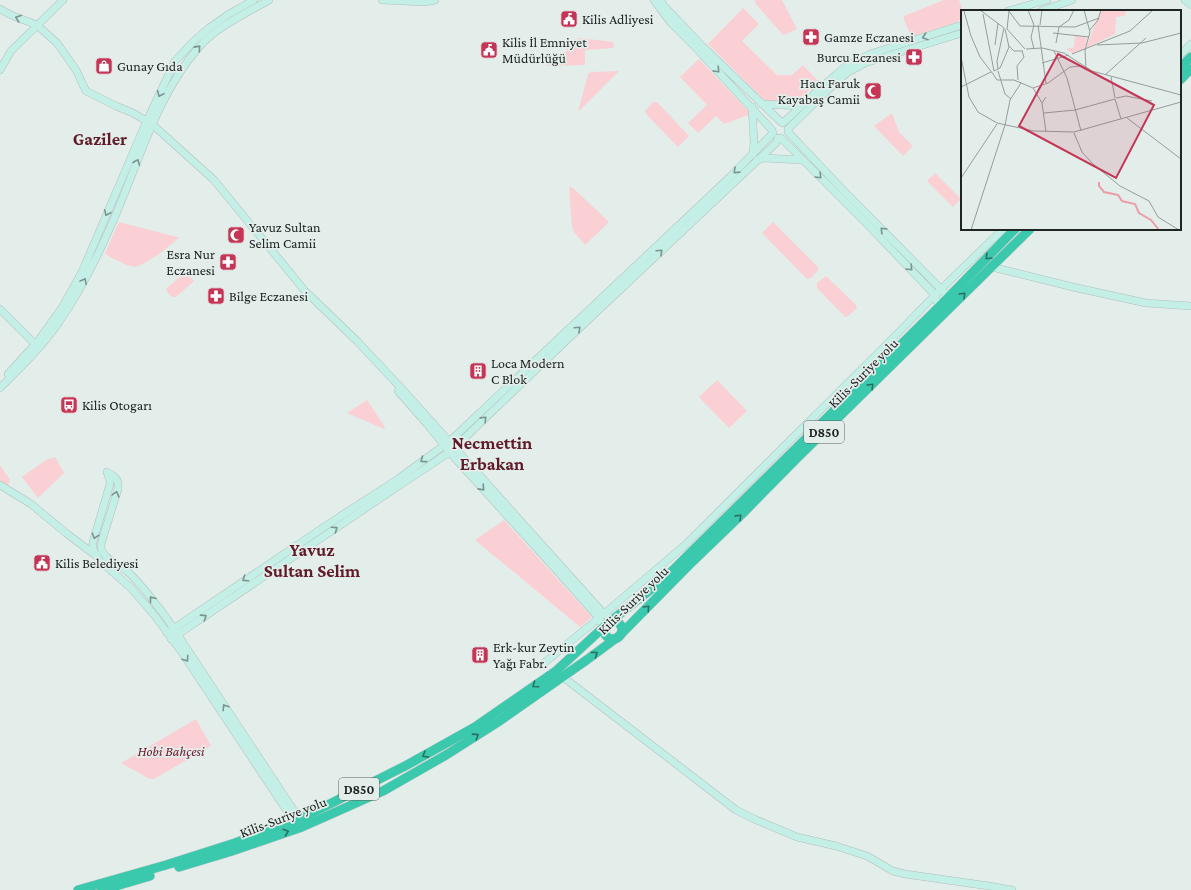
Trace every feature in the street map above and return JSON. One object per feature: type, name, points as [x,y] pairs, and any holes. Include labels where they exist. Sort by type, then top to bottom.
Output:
[{"type":"highway","points":[[1181,67],[1191,57]]},
{"type":"highway","points":[[1181,79],[1191,69]]},
{"type":"highway","name":"D850","points":[[78,890],[166,865],[235,843],[304,817],[407,765],[476,727],[556,671],[664,579],[713,532],[951,295],[1014,230]]},
{"type":"highway","name":"Kilis-Suriye yolu","points":[[102,890],[232,851],[302,827],[383,791],[446,756],[563,677],[619,636],[688,565],[742,514],[1029,230]]},
{"type":"highway","points":[[609,625],[621,626],[622,629],[619,636],[615,639],[607,636],[609,625]]},
{"type":"street","points":[[0,70],[11,51],[63,0]]},
{"type":"street","points":[[0,388],[26,363],[56,326],[84,282],[105,241],[175,61],[209,28],[229,14],[254,0]]},
{"type":"street","points":[[382,0],[425,2],[435,0]]},
{"type":"street","points":[[654,0],[671,23],[752,107],[776,137],[780,138],[870,227],[935,295],[939,307]]},
{"type":"street","points":[[660,0],[702,46],[761,104],[786,125],[788,131],[842,189],[941,289],[951,295]]},
{"type":"street","points":[[1012,10],[1047,0]]},
{"type":"street","points":[[1044,10],[1072,0]]},
{"type":"street","points":[[1185,0],[1191,5]]},
{"type":"street","points":[[0,382],[35,344],[63,306],[82,272],[150,123],[173,82],[187,61],[200,45],[222,27],[267,1]]},
{"type":"street","points":[[0,9],[37,25],[57,42],[76,70],[86,91],[133,113],[150,123],[214,180],[305,291],[357,341],[552,564],[609,625]]},
{"type":"street","points":[[172,634],[327,525],[398,479],[447,443],[753,154],[772,131],[774,125],[782,123],[845,67],[870,54],[961,25]]},
{"type":"street","points":[[172,634],[453,450],[780,138],[786,136],[788,131],[829,89],[847,73],[865,63],[961,33]]},
{"type":"street","points":[[1181,54],[1191,44]]},
{"type":"street","points":[[761,104],[801,106]]},
{"type":"street","points":[[752,107],[754,142],[753,154]]},
{"type":"street","points":[[755,162],[761,158],[802,160]]},
{"type":"street","points":[[544,663],[685,545],[1002,230]]},
{"type":"street","points":[[992,266],[1077,288],[1146,303],[1191,306]]},
{"type":"street","points":[[0,309],[35,344]]},
{"type":"street","points":[[107,472],[117,479],[118,489],[98,553],[92,547],[110,484],[107,472]]},
{"type":"street","points":[[0,485],[31,504],[66,533],[128,572],[144,590],[287,811],[288,818],[286,824]]},
{"type":"street","points":[[602,616],[609,625]]},
{"type":"street","points":[[172,634],[294,811],[304,817]]},
{"type":"street","points":[[563,677],[736,810],[748,816],[797,837],[836,846],[867,856],[893,871],[928,878],[1012,890]]},
{"type":"green space","points":[[755,0],[782,0],[797,29],[783,35],[755,3]]},
{"type":"green space","points":[[944,0],[959,0],[963,10],[961,10],[961,18],[957,22],[914,36],[911,35],[904,20],[904,16]]},
{"type":"green space","points":[[743,8],[759,24],[742,41],[777,75],[792,75],[803,65],[819,82],[796,102],[765,101],[708,44]]},
{"type":"green space","points":[[581,38],[613,42],[614,48],[585,50],[585,65],[547,66],[548,58],[567,51],[563,42]]},
{"type":"green space","points":[[699,59],[751,114],[724,124],[716,116],[698,133],[688,123],[707,105],[680,77]]},
{"type":"green space","points":[[618,71],[578,112],[588,74],[591,72]]},
{"type":"green space","points":[[653,102],[657,102],[689,136],[678,147],[646,114],[645,111]]},
{"type":"green space","points":[[892,113],[899,132],[913,146],[903,156],[874,126]]},
{"type":"green space","points":[[935,173],[961,199],[953,207],[927,181]]},
{"type":"green space","points":[[569,187],[572,187],[608,221],[608,223],[585,245],[574,232],[572,227]]},
{"type":"green space","points":[[119,222],[179,238],[159,254],[143,264],[135,267],[127,265],[105,253]]},
{"type":"green space","points":[[773,222],[818,267],[818,270],[811,278],[807,279],[762,233]]},
{"type":"green space","points":[[185,272],[194,281],[176,297],[172,297],[166,289]]},
{"type":"green space","points":[[826,276],[856,305],[857,308],[847,317],[845,317],[817,288],[817,283]]},
{"type":"green space","points":[[717,380],[747,411],[729,428],[699,397]]},
{"type":"green space","points":[[367,400],[385,427],[384,429],[347,413]]},
{"type":"green space","points":[[55,457],[64,473],[38,498],[22,477],[46,460]]},
{"type":"green space","points":[[0,465],[10,480],[8,486],[0,481]]},
{"type":"green space","points":[[504,520],[592,617],[580,627],[475,540]]},
{"type":"green space","name":"Hobi Bahçesi","points":[[196,719],[211,746],[154,779],[150,779],[121,763]]},
{"type":"place","name":"Kilis Adliyesi","points":[[569,19]]},
{"type":"place","name":"Gamze Eczanesi","points":[[811,37]]},
{"type":"place","name":"Kilis İl Emniyet Müdürlüğü","points":[[489,50]]},
{"type":"place","name":"Burcu Eczanesi","points":[[914,57]]},
{"type":"place","name":"Gunay Gıda","points":[[104,66]]},
{"type":"place","name":"Hacı Faruk Kayabaş Camii","points":[[873,91]]},
{"type":"place","name":"Yavuz Sultan Selim Camii","points":[[236,235]]},
{"type":"place","name":"Esra Nur Eczanesi","points":[[228,262]]},
{"type":"place","name":"Bilge Eczanesi","points":[[216,296]]},
{"type":"place","name":"Loca Modern C Blok","points":[[478,371]]},
{"type":"place","name":"Kilis Otogarı","points":[[69,405]]},
{"type":"place","name":"Kilis Belediyesi","points":[[42,563]]},
{"type":"place","name":"Erk-kur Zeytin Yağı Fabr.","points":[[480,655]]},
{"type":"district","name":"Gaziler","points":[[100,139]]},
{"type":"district","name":"Necmettin Erbakan","points":[[492,453]]},
{"type":"district","name":"Yavuz Sultan Selim","points":[[312,560]]}]
